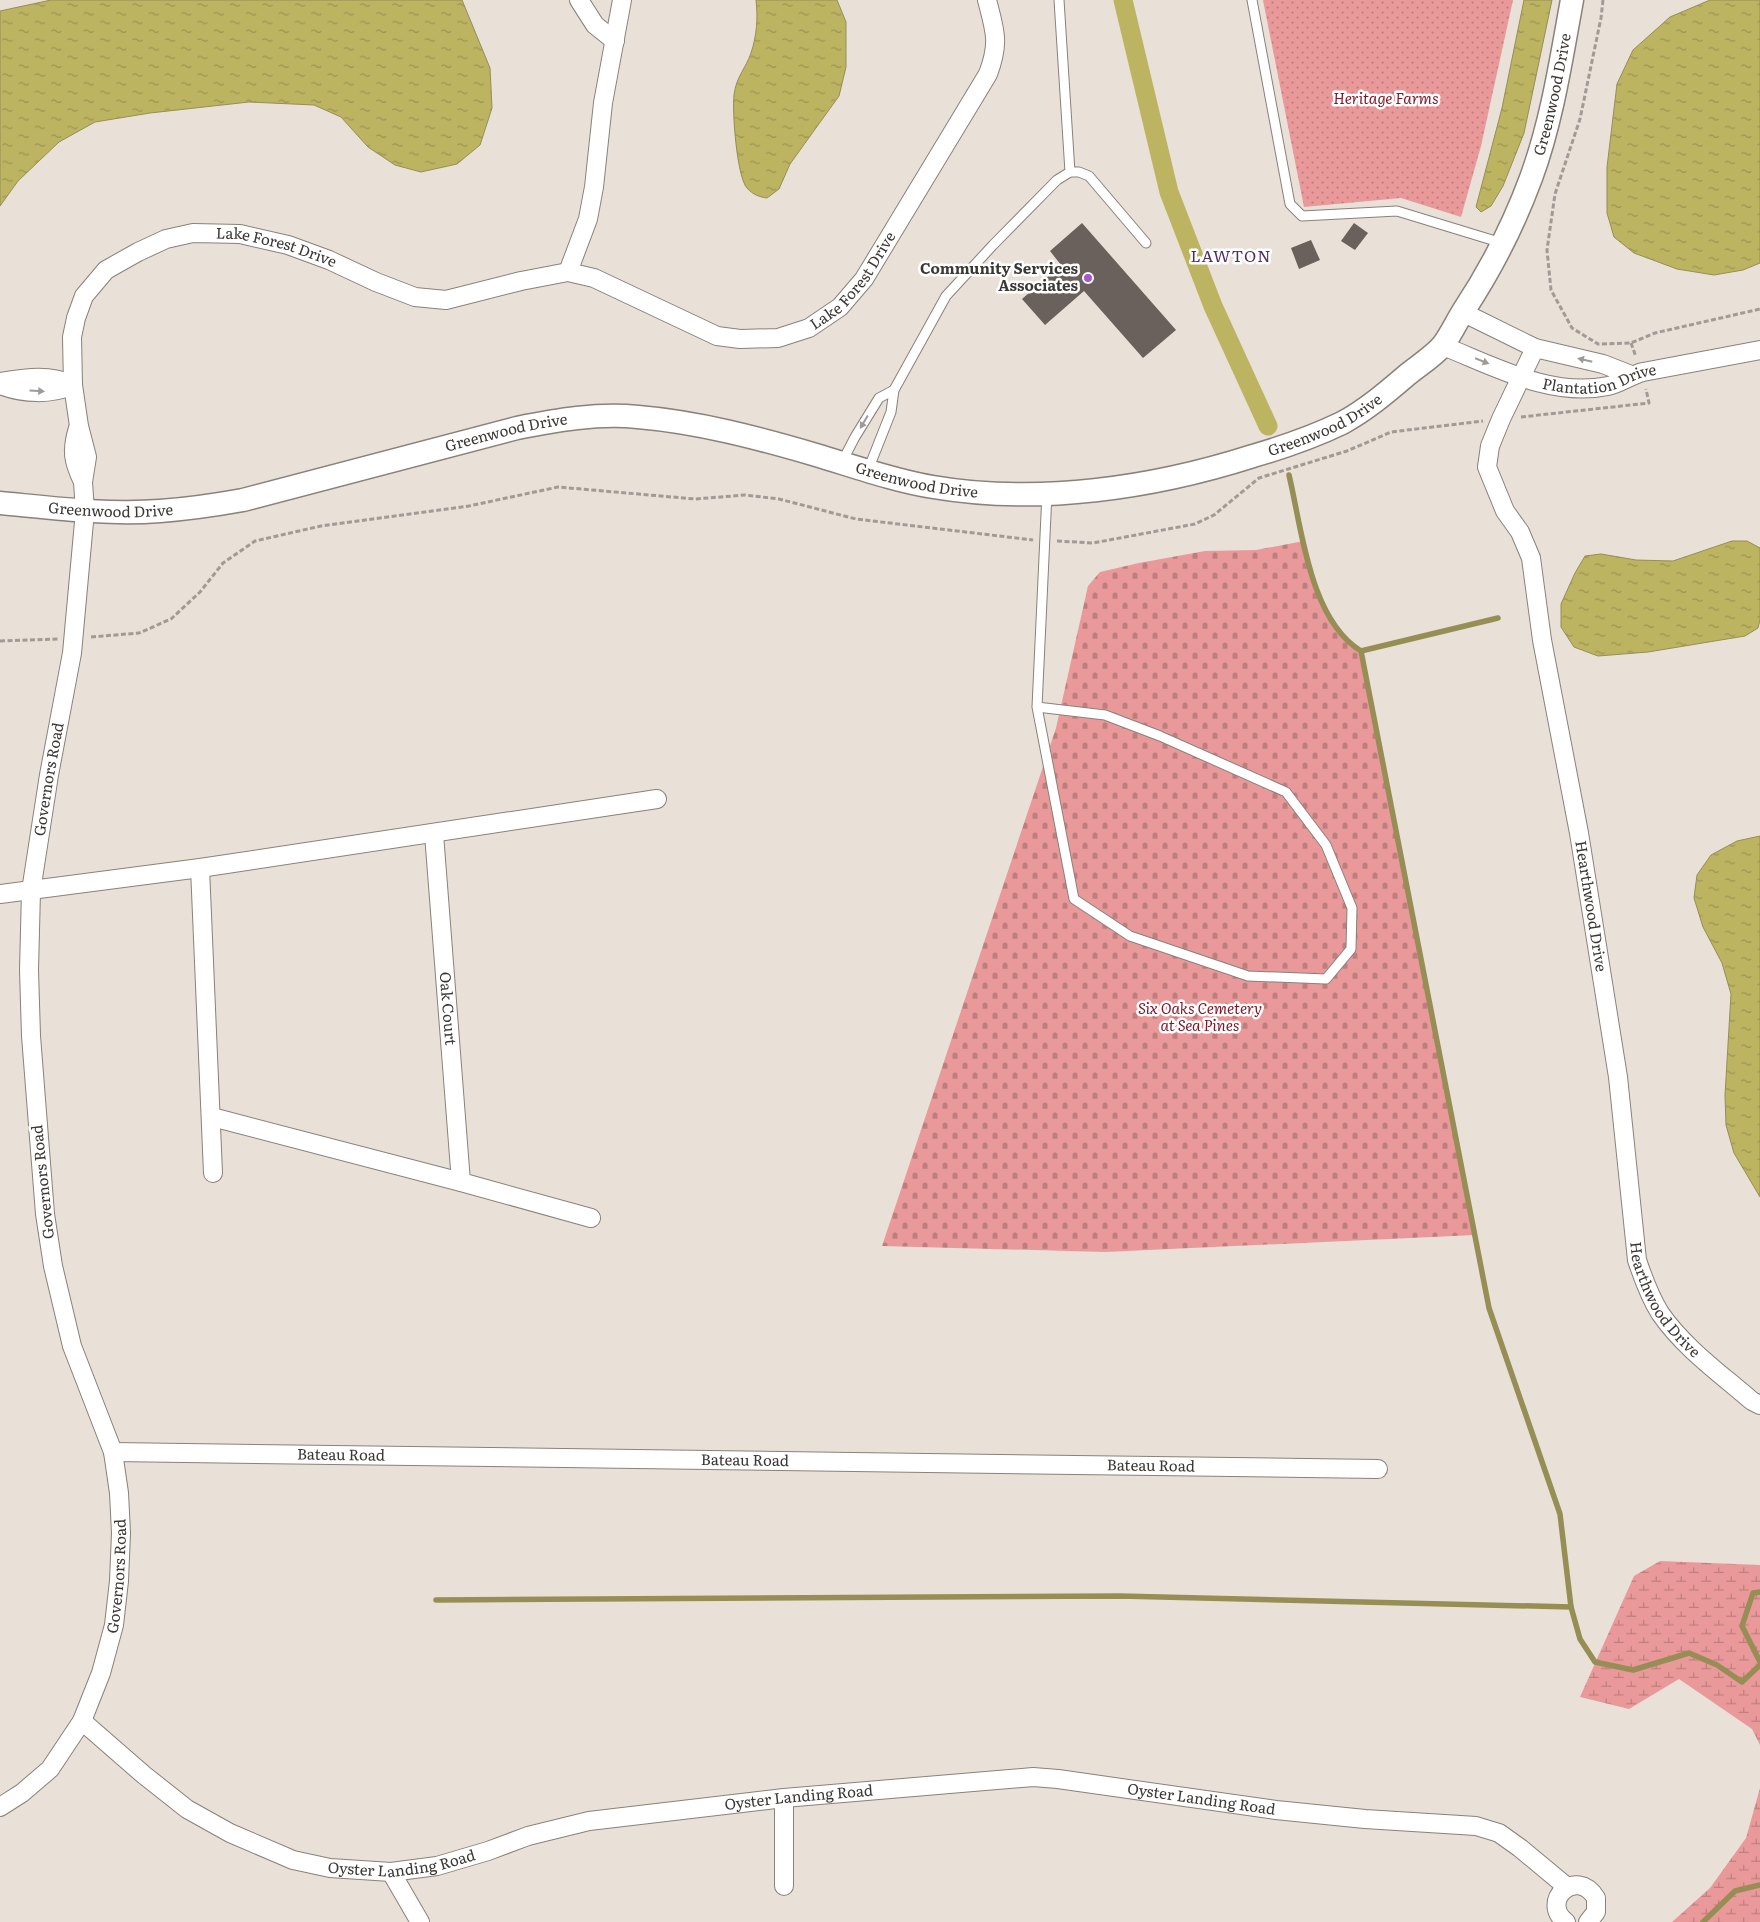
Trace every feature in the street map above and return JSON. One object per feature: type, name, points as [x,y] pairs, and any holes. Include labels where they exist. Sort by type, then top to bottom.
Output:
[{"type":"street","points":[[579,0],[595,25],[615,41]]},
{"type":"street","points":[[568,272],[588,219],[594,187],[603,103],[622,0]]},
{"type":"street","name":"Lake Forest Drive","points":[[85,511],[83,482],[87,456],[79,426],[73,385],[72,337],[84,296],[106,270],[166,239],[193,233],[240,234],[288,245],[329,260],[415,298],[446,300],[568,272],[594,278],[717,336],[740,339],[778,338],[809,328],[840,307],[864,279],[988,74],[995,56],[996,36],[987,0]]},
{"type":"street","name":"Greenwood Drive","points":[[0,503],[85,511],[158,512],[243,500],[517,428],[560,419],[595,417],[636,416],[699,426],[790,447],[939,488],[981,493],[1048,493],[1161,481],[1210,470],[1311,438],[1345,421],[1376,402],[1443,346],[1487,273],[1532,177],[1554,96],[1572,0]]},
{"type":"street","points":[[1462,312],[1535,348],[1637,373]]},
{"type":"street","name":"Plantation Drive","points":[[1443,346],[1521,377],[1550,386],[1579,389],[1609,386],[1637,373],[1760,350]]},
{"type":"street","name":"Hearthwood Drive","points":[[1535,348],[1500,419],[1490,446],[1487,467],[1506,511],[1520,532],[1531,558],[1542,640],[1579,832],[1618,1077],[1636,1260],[1647,1288],[1660,1313],[1688,1346],[1760,1406]]},
{"type":"street","points":[[0,383],[22,390],[55,392],[73,385]]},
{"type":"street","name":"Governors Road","points":[[0,1807],[22,1793],[50,1769],[82,1721],[100,1673],[114,1625],[118,1590],[121,1533],[119,1493],[113,1452],[72,1346],[53,1266],[45,1214],[31,1036],[29,970],[31,891],[74,638],[85,511]]},
{"type":"street","points":[[0,894],[200,868],[657,799]]},
{"type":"street","name":"Oak Court","points":[[434,834],[461,1182]]},
{"type":"street","points":[[200,868],[213,1173]]},
{"type":"street","points":[[212,1117],[591,1218]]},
{"type":"street","name":"Bateau Road","points":[[113,1452],[1378,1469]]},
{"type":"street","name":"Oyster Landing Road","points":[[82,1721],[144,1775],[187,1809],[230,1833],[294,1860],[330,1868],[391,1872],[437,1866],[488,1851],[528,1836],[589,1822],[667,1811],[784,1798],[1033,1777],[1286,1812],[1476,1826],[1499,1833],[1567,1887]]},
{"type":"street","points":[[784,1798],[784,1886]]},
{"type":"street","points":[[391,1872],[420,1922]]},
{"type":"street","points":[[1566,1922],[1559,1915],[1556,1903],[1558,1897],[1567,1887],[1580,1885],[1587,1888],[1596,1898],[1596,1912],[1588,1922]]},
{"type":"lane","points":[[1059,0],[1070,172]]},
{"type":"lane","points":[[1252,0],[1290,204],[1302,216],[1397,211],[1502,243]]},
{"type":"lane","points":[[868,470],[891,412],[894,390],[946,296],[1057,180],[1070,172],[1079,172],[1089,176],[1146,243]]},
{"type":"lane","points":[[842,462],[855,437],[880,398],[894,390]]},
{"type":"lane","points":[[1037,707],[1105,715],[1160,736],[1286,792],[1326,845],[1352,908],[1351,949],[1326,979],[1248,976],[1130,936],[1074,899],[1037,707],[1048,493]]},
{"type":"path","points":[[1603,0],[1602,18],[1580,119],[1555,194],[1547,250],[1551,290],[1572,328],[1598,344],[1631,343],[1655,333],[1760,309]]},
{"type":"path","points":[[0,641],[139,634],[171,618],[200,592],[223,563],[255,541],[321,526],[469,506],[558,487],[695,499],[745,495],[779,499],[856,519],[1046,541],[1093,543],[1195,524],[1214,515],[1259,478],[1347,451],[1391,432],[1649,403],[1637,373],[1631,343]]},
{"type":"green space","name":"Heritage Farms","points":[[1263,0],[1513,0],[1481,146],[1461,217],[1401,198],[1304,207]]},
{"type":"green space","name":"Six Oaks Cemetery at Sea Pines","points":[[1304,541],[1315,587],[1329,617],[1349,642],[1361,651],[1475,1235],[1105,1252],[882,1246],[1056,728],[1088,586],[1100,572],[1139,563],[1205,551],[1256,550]]},
{"type":"green space","points":[[1660,1561],[1760,1565],[1760,1745],[1752,1729],[1679,1679],[1629,1709],[1580,1697],[1634,1576]]},
{"type":"green space","points":[[1760,1788],[1760,1922],[1672,1922],[1710,1888],[1746,1838]]},
{"type":"water","points":[[51,0],[462,0],[490,68],[492,108],[480,145],[457,164],[421,172],[395,165],[368,147],[341,117],[314,105],[249,102],[150,113],[95,122],[59,142],[18,181],[0,206],[0,11]]},
{"type":"water","points":[[756,0],[837,0],[846,22],[846,67],[839,96],[790,164],[779,189],[767,198],[752,192],[743,182],[736,144],[734,115],[735,89],[755,40]]},
{"type":"water","points":[[1524,0],[1552,0],[1524,133],[1503,186],[1491,206],[1481,212],[1476,207],[1502,108]]},
{"type":"water","points":[[1710,0],[1760,0],[1760,263],[1743,270],[1714,275],[1677,269],[1634,253],[1614,237],[1607,213],[1607,167],[1617,84],[1633,50],[1670,17]]},
{"type":"water","points":[[1732,541],[1747,541],[1760,548],[1760,620],[1758,628],[1745,636],[1648,652],[1598,656],[1574,647],[1561,627],[1561,604],[1585,556],[1601,554],[1636,560],[1673,561]]},
{"type":"water","points":[[1760,836],[1760,1197],[1734,1153],[1726,1125],[1725,1095],[1731,994],[1722,963],[1703,927],[1694,898],[1697,875],[1711,855],[1737,841]]},
{"type":"building","name":"Community Services Associates","points":[[1082,223],[1176,330],[1143,358],[1084,291],[1045,325],[1022,299],[1061,265],[1050,251]]},
{"type":"building","points":[[1354,223],[1368,233],[1355,250],[1341,241]]},
{"type":"building","points":[[1311,240],[1320,260],[1299,269],[1291,248]]},
{"type":"waterway","points":[[1123,0],[1169,192],[1213,306],[1268,426]]},
{"type":"waterway","points":[[1289,475],[1304,547],[1319,596],[1330,618],[1344,637],[1361,651],[1489,1308],[1560,1514],[1571,1607],[1580,1639],[1595,1662],[1633,1670],[1689,1653],[1717,1665],[1742,1682],[1760,1665]]},
{"type":"waterway","points":[[1361,651],[1498,618]]},
{"type":"waterway","points":[[1760,1592],[1753,1593],[1742,1626],[1760,1662]]},
{"type":"waterway","points":[[436,1600],[1120,1596],[1571,1607]]},
{"type":"waterway","points":[[1703,1922],[1735,1891],[1760,1885]]},
{"type":"place","name":"Community Services Associates","points":[[1088,278]]},
{"type":"district","name":"LAWTON","points":[[1231,256]]}]
